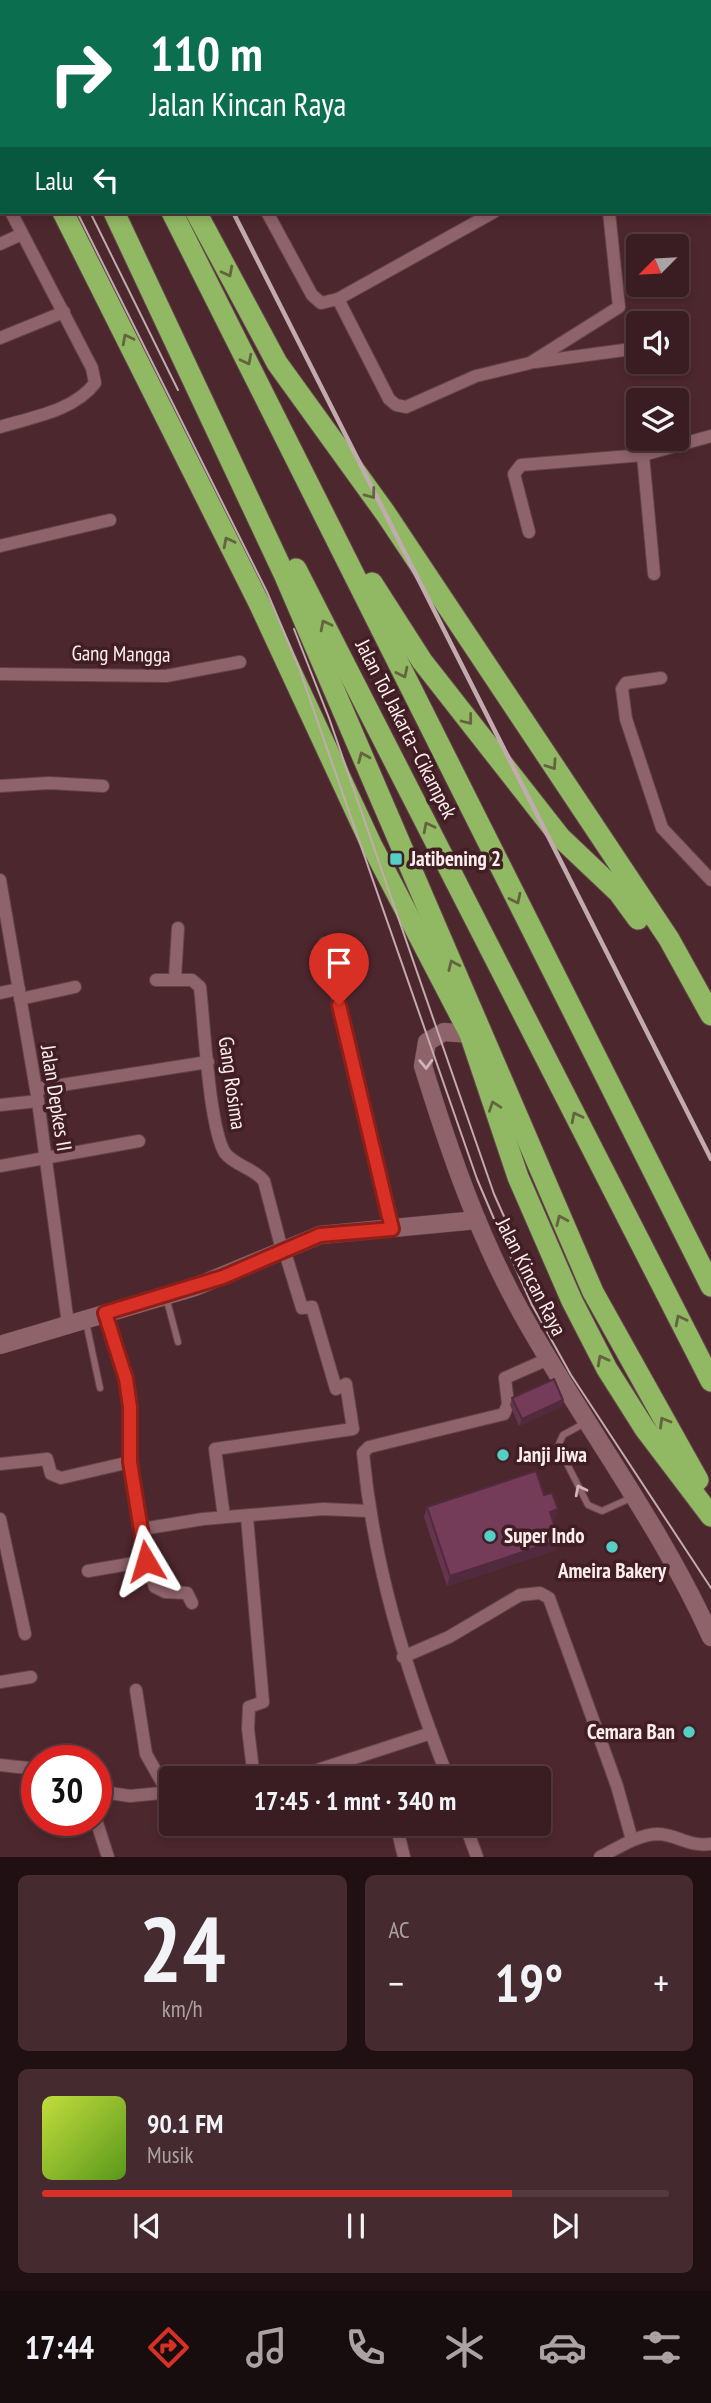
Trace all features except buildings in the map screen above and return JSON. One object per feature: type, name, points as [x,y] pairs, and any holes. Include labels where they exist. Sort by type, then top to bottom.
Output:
[{"type":"highway","points":[[64,214],[259,603],[372,844],[470,1034],[518,1177],[572,1301],[607,1369],[645,1429],[711,1516]]},
{"type":"highway","points":[[116,214],[285,576],[593,1292],[711,1503]]},
{"type":"highway","name":"Jalan Tol Jakarta–Cikampek","points":[[116,214],[711,1381]]},
{"type":"highway","name":"Jalan Tol Jakarta–Cikampek","points":[[173,214],[711,1286]]},
{"type":"highway","points":[[197,214],[277,363],[386,514],[669,939],[711,1016]]},
{"type":"highway","points":[[264,393],[357,560],[422,661],[560,837],[620,893],[711,1016]]},
{"type":"main road","points":[[470,1034],[444,1032],[427,1042],[423,1066],[477,1220]]},
{"type":"main road","name":"Jalan Kincan Raya","points":[[0,1345],[223,1277],[284,1254],[320,1235],[477,1220],[491,1256],[548,1359],[635,1496],[711,1637]]},
{"type":"street","points":[[0,428],[69,404],[85,396],[95,383],[92,368],[11,214]]},
{"type":"street","points":[[268,214],[312,295],[321,303],[338,299],[490,214]]},
{"type":"street","points":[[530,363],[619,307],[609,214]]},
{"type":"street","points":[[0,244],[22,234]]},
{"type":"street","points":[[338,299],[389,399],[397,405],[416,404],[475,376],[530,363],[626,350]]},
{"type":"street","points":[[0,338],[64,312]]},
{"type":"street","points":[[529,532],[514,474],[521,465],[643,455],[711,436]]},
{"type":"street","points":[[643,455],[654,574]]},
{"type":"street","points":[[0,546],[110,520]]},
{"type":"street","name":"Gang Mangga","points":[[0,674],[166,676],[240,662]]},
{"type":"street","points":[[661,678],[626,683],[622,689],[626,719],[662,828],[711,880]]},
{"type":"street","points":[[0,786],[49,783],[103,786]]},
{"type":"street","name":"Jalan Depkes II","points":[[0,882],[6,949],[20,994],[37,1095],[68,1324]]},
{"type":"street","points":[[156,980],[175,978],[178,928]]},
{"type":"street","points":[[325,943],[392,1229]]},
{"type":"street","name":"Gang Rosima","points":[[175,978],[197,982],[200,986],[221,1144],[227,1155],[259,1174],[264,1181],[302,1308],[312,1307],[337,1389],[346,1384],[352,1429],[215,1449],[224,1517]]},
{"type":"street","points":[[0,993],[20,994],[75,987]]},
{"type":"street","points":[[0,1105],[37,1095],[208,1062]]},
{"type":"street","points":[[0,1166],[46,1160],[139,1141]]},
{"type":"street","points":[[105,1313],[126,1379],[130,1407],[130,1462],[146,1561],[155,1587],[165,1592],[187,1593],[192,1603]]},
{"type":"street","points":[[443,1766],[403,1657],[369,1511],[363,1453],[367,1448],[504,1414],[508,1404],[505,1378],[548,1359]]},
{"type":"street","points":[[0,1464],[47,1459],[51,1474],[61,1478],[130,1462]]},
{"type":"street","points":[[142,1529],[224,1517],[323,1509],[369,1511]]},
{"type":"street","points":[[247,1517],[263,1702],[249,1707],[248,1729],[253,1766]]},
{"type":"street","points":[[0,1519],[26,1634]]},
{"type":"street","points":[[88,1570],[146,1561]]},
{"type":"street","points":[[403,1657],[449,1637],[520,1595],[540,1593],[549,1598],[617,1786],[632,1840]]},
{"type":"street","points":[[0,1682],[31,1676]]},
{"type":"street","points":[[136,1690],[146,1754],[159,1775]]},
{"type":"street","points":[[330,1766],[431,1733]]},
{"type":"street","points":[[0,1765],[21,1767]]},
{"type":"street","points":[[112,1793],[130,1796],[159,1794]]},
{"type":"street","points":[[600,1857],[632,1840],[658,1834],[694,1846],[711,1844]]},
{"type":"street","points":[[101,1836],[108,1857]]},
{"type":"street","points":[[399,1836],[404,1857]]},
{"type":"street","points":[[469,1836],[477,1857]]},
{"type":"lane","points":[[166,1295],[178,1342]]},
{"type":"lane","points":[[86,1318],[100,1388]]},
{"type":"lane","points":[[587,1423],[563,1435],[558,1446],[588,1505],[602,1511],[635,1496]]},
{"type":"tram line","points":[[78,214],[267,592],[298,665],[477,1179],[532,1305],[571,1375],[711,1588]]},
{"type":"tram line","points":[[91,214],[178,390]]},
{"type":"tram line","points":[[294,629],[329,718],[494,1194],[545,1308]]},
{"type":"railway","points":[[234,214],[711,1159]]},
{"type":"place","name":"Jatibening 2","points":[[396,859]]},
{"type":"place","name":"Janji Jiwa","points":[[503,1455]]},
{"type":"place","name":"Super Indo","points":[[490,1536]]},
{"type":"place","name":"Ameira Bakery","points":[[612,1547]]},
{"type":"place","name":"Cemara Ban","points":[[689,1732]]},
{"type":"route","points":[[146,1561],[130,1462],[130,1407],[126,1379],[105,1313],[223,1277],[320,1235],[392,1229],[339,1005]]}]
